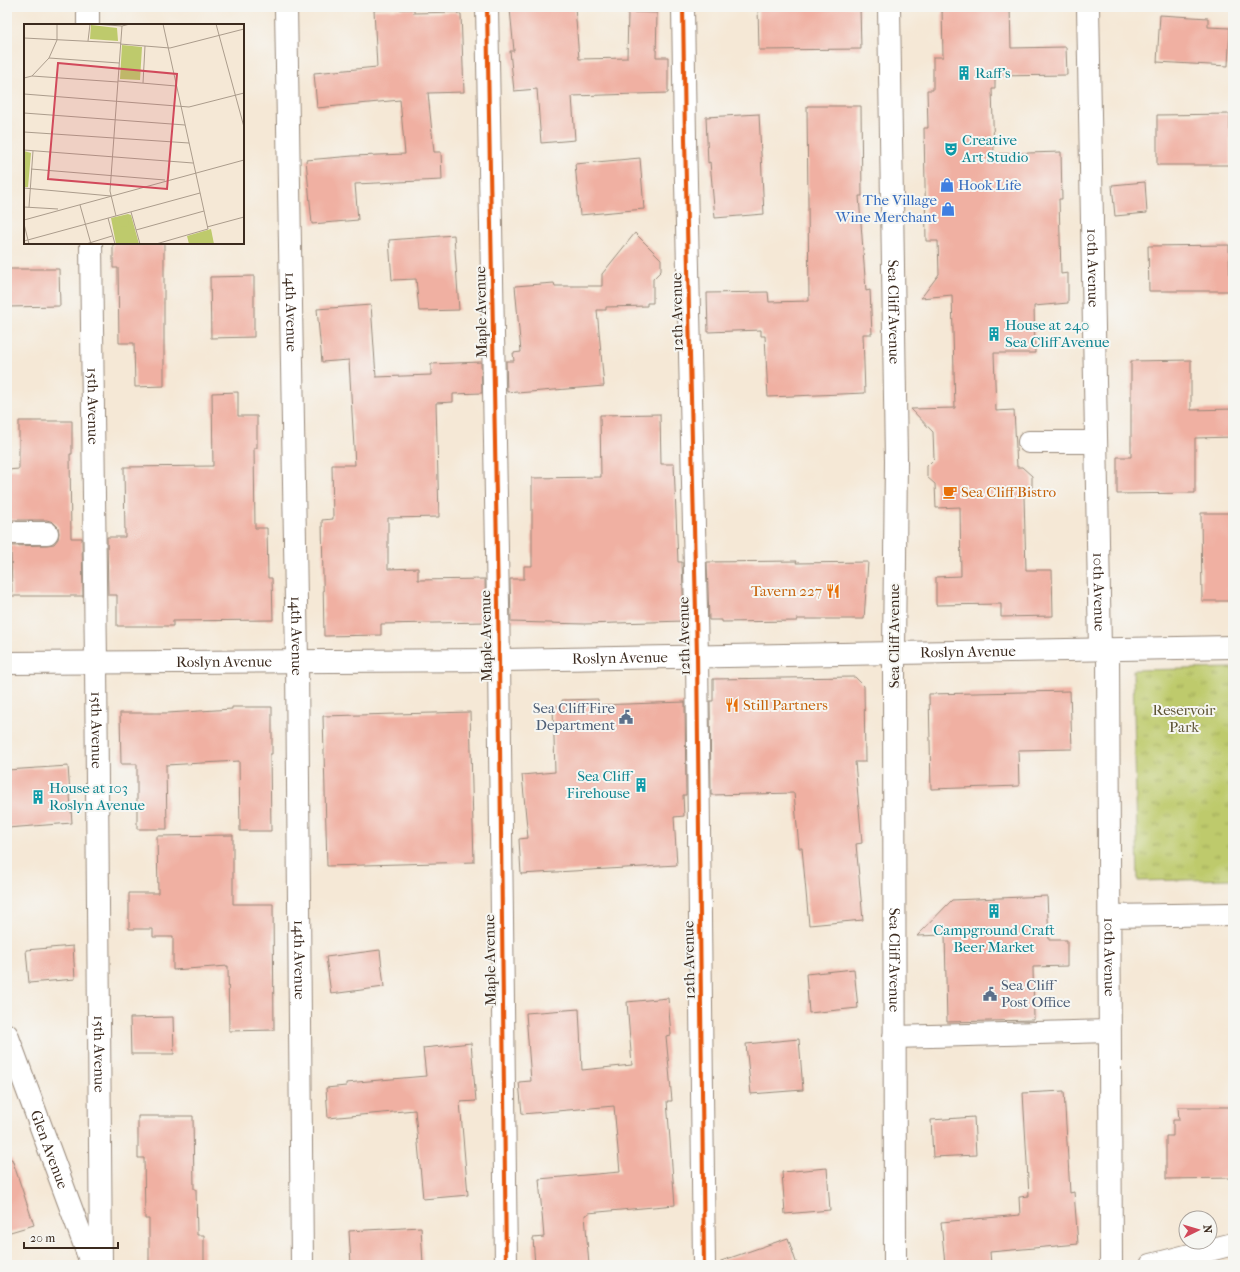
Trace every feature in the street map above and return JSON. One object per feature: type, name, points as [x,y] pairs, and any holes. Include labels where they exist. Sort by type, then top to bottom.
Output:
[{"type":"street","points":[[88,7],[88,24]]},
{"type":"street","name":"14th Avenue","points":[[286,7],[297,661],[302,1265]]},
{"type":"street","name":"Maple Avenue","points":[[487,7],[499,660],[506,1265]]},
{"type":"street","name":"12th Avenue","points":[[683,7],[697,656],[704,1265]]},
{"type":"street","name":"Sea Cliff Avenue","points":[[889,7],[896,461],[894,652],[895,1265]]},
{"type":"street","name":"10th Avenue","points":[[1088,7],[1096,442],[1104,649],[1110,916],[1109,1030],[1111,1265]]},
{"type":"street","name":"15th Avenue","points":[[91,244],[101,1265]]},
{"type":"street","points":[[1029,442],[1096,442]]},
{"type":"street","points":[[7,533],[47,533]]},
{"type":"street","name":"Roslyn Avenue","points":[[7,664],[499,660],[1233,647]]},
{"type":"street","points":[[1110,916],[1233,914]]},
{"type":"street","points":[[894,1037],[1109,1030]]},
{"type":"street","name":"Glen Avenue","points":[[7,1035],[92,1265]]},
{"type":"street","points":[[1151,1265],[1233,1244]]},
{"type":"green space","name":"Reservoir Park","points":[[1233,668],[1233,879],[1138,881],[1133,670]]},
{"type":"building","points":[[527,7],[575,7],[579,59],[627,58],[628,12],[657,13],[656,57],[668,57],[668,93],[572,96],[575,140],[541,143],[537,89],[514,91],[510,51],[514,51],[510,9]]},
{"type":"building","points":[[758,7],[860,7],[861,49],[759,50]]},
{"type":"building","points":[[942,7],[1010,7],[1011,48],[1066,47],[1067,75],[995,76],[995,89],[992,89],[994,154],[1061,152],[1062,199],[1059,199],[1061,274],[1068,273],[1068,303],[1034,306],[1035,353],[994,353],[996,411],[1014,410],[1017,467],[1022,467],[1032,476],[1032,490],[1024,497],[1026,570],[1052,570],[1053,616],[1001,617],[1001,604],[936,605],[936,577],[961,576],[960,507],[936,508],[935,484],[927,477],[927,466],[934,459],[933,432],[911,409],[955,408],[952,295],[921,298],[939,274],[938,241],[926,241],[924,128],[928,128],[927,90],[933,90],[933,57],[943,57]]},
{"type":"building","points":[[414,9],[414,13],[457,12],[458,14],[461,14],[464,92],[428,93],[434,152],[441,152],[442,180],[355,184],[358,220],[312,224],[306,160],[405,154],[400,100],[317,108],[314,73],[377,67],[374,10]]},
{"type":"building","points":[[1160,15],[1208,18],[1208,27],[1230,28],[1228,66],[1157,62]]},
{"type":"building","points":[[807,106],[861,106],[862,196],[859,196],[866,291],[870,290],[872,334],[863,334],[865,393],[768,397],[765,336],[761,336],[761,330],[708,332],[707,293],[768,292],[769,302],[809,301]]},
{"type":"building","points":[[759,114],[764,214],[715,218],[710,162],[708,163],[706,117]]},
{"type":"building","points":[[1230,114],[1230,165],[1157,165],[1157,115]]},
{"type":"building","points":[[640,158],[644,209],[580,215],[575,164]]},
{"type":"building","points":[[1145,182],[1147,213],[1115,216],[1112,185]]},
{"type":"building","points":[[635,233],[661,259],[661,271],[653,279],[653,303],[647,303],[647,306],[606,307],[606,310],[597,310],[604,386],[517,393],[517,391],[507,392],[506,361],[514,361],[513,353],[521,352],[515,286],[554,283],[555,286],[602,286],[602,274]]},
{"type":"building","points":[[454,235],[459,310],[419,311],[416,279],[392,280],[389,240]]},
{"type":"building","points":[[113,244],[164,244],[164,386],[135,387],[134,343],[119,343],[118,268],[113,268]]},
{"type":"building","points":[[1229,245],[1230,291],[1149,291],[1148,246]]},
{"type":"building","points":[[7,269],[59,269],[60,306],[7,307]]},
{"type":"building","points":[[254,276],[254,337],[211,338],[210,277]]},
{"type":"building","points":[[371,305],[376,377],[431,375],[431,364],[481,362],[482,393],[453,394],[453,402],[436,403],[439,517],[388,518],[388,569],[418,568],[418,580],[485,579],[486,622],[381,624],[381,635],[324,636],[322,520],[333,519],[332,465],[355,465],[349,360],[322,362],[317,309]]},
{"type":"building","points":[[1191,360],[1191,410],[1233,409],[1233,437],[1195,438],[1195,493],[1117,494],[1117,457],[1131,457],[1131,361]]},
{"type":"building","points":[[238,392],[238,416],[257,416],[257,448],[254,448],[255,528],[267,528],[268,578],[272,578],[273,620],[173,621],[173,626],[117,626],[117,595],[108,595],[107,537],[125,537],[124,467],[213,466],[212,393]]},
{"type":"building","points":[[660,414],[661,464],[674,464],[678,562],[682,562],[684,621],[584,624],[511,622],[510,579],[524,579],[524,566],[532,566],[532,478],[601,477],[600,415]]},
{"type":"building","points":[[19,421],[72,421],[72,454],[70,454],[71,538],[82,538],[83,596],[12,596],[11,546],[54,544],[58,539],[59,533],[58,527],[53,522],[47,520],[7,519],[7,470],[19,469]]},
{"type":"building","points":[[1201,513],[1233,513],[1233,601],[1202,601]]},
{"type":"building","points":[[797,561],[796,563],[868,562],[864,619],[797,619],[797,621],[722,622],[722,620],[709,620],[707,562]]},
{"type":"building","points":[[855,677],[864,686],[865,762],[855,762],[862,843],[856,844],[863,920],[809,925],[802,848],[799,848],[794,793],[711,795],[710,701],[713,701],[713,679]]},
{"type":"building","points":[[1070,691],[1072,749],[1018,750],[1019,786],[931,789],[929,694]]},
{"type":"building","points":[[598,699],[598,705],[685,702],[686,795],[683,795],[684,816],[674,817],[677,865],[521,874],[519,839],[528,838],[522,775],[555,772],[553,706],[562,706],[562,700]]},
{"type":"building","points":[[232,707],[272,707],[272,754],[270,754],[271,831],[240,831],[239,761],[166,765],[167,829],[137,829],[137,764],[121,764],[120,713],[168,713],[232,709]]},
{"type":"building","points":[[470,712],[474,862],[327,866],[323,716]]},
{"type":"building","name":"House at 103 Roslyn Avenue","points":[[68,766],[72,823],[7,828],[7,770]]},
{"type":"building","points":[[233,835],[233,904],[273,904],[274,1030],[229,1031],[228,966],[173,970],[173,937],[153,937],[153,929],[129,929],[129,893],[158,893],[157,836]]},
{"type":"building","name":"Sea Cliff Post Office","points":[[1047,896],[1049,940],[1067,940],[1067,966],[1033,967],[1034,1020],[947,1022],[945,935],[917,936],[952,900]]},
{"type":"building","points":[[73,946],[75,979],[29,983],[26,950]]},
{"type":"building","points":[[380,950],[384,987],[331,994],[326,957]]},
{"type":"building","points":[[854,969],[858,1008],[809,1013],[806,974]]},
{"type":"building","points":[[668,998],[671,1035],[666,1036],[672,1101],[667,1101],[675,1205],[588,1213],[585,1215],[589,1265],[535,1265],[533,1238],[544,1237],[539,1179],[620,1172],[614,1106],[522,1114],[519,1082],[531,1081],[526,1013],[579,1009],[582,1070],[632,1065],[627,1002]]},
{"type":"building","points":[[173,1017],[174,1054],[131,1054],[130,1018]]},
{"type":"building","points":[[799,1039],[803,1090],[751,1094],[746,1044]]},
{"type":"building","points":[[471,1043],[476,1101],[460,1102],[468,1195],[423,1199],[415,1110],[328,1118],[326,1088],[346,1086],[346,1083],[426,1076],[423,1048]]},
{"type":"building","points":[[1064,1091],[1070,1193],[1074,1192],[1078,1244],[990,1252],[991,1265],[945,1265],[941,1222],[1020,1215],[1019,1197],[1029,1196],[1023,1093]]},
{"type":"building","points":[[1178,1107],[1233,1107],[1233,1178],[1166,1179],[1166,1136],[1173,1136],[1173,1120],[1179,1120]]},
{"type":"building","points":[[138,1116],[193,1116],[194,1189],[196,1189],[197,1235],[204,1235],[204,1265],[149,1265],[149,1219],[145,1219],[144,1158],[138,1158]]},
{"type":"building","points":[[974,1117],[976,1155],[933,1157],[931,1120]]},
{"type":"building","points":[[12,1159],[34,1225],[7,1233],[7,1160]]},
{"type":"building","points":[[827,1168],[830,1210],[785,1214],[782,1172]]},
{"type":"building","points":[[421,1227],[423,1265],[351,1265],[349,1231]]},
{"type":"building","points":[[788,1238],[797,1265],[722,1265],[721,1261]]},
{"type":"cycle path","points":[[487,7],[499,660],[506,1265]]},
{"type":"cycle path","points":[[683,7],[697,656],[704,1265]]},
{"type":"place","name":"Raff's","points":[[964,73]]},
{"type":"place","name":"Creative Art Studio","points":[[951,149]]},
{"type":"place","name":"Hook Life","points":[[947,185]]},
{"type":"place","name":"The Village Wine Merchant","points":[[948,209]]},
{"type":"place","name":"House at 240 Sea Cliff Avenue","points":[[994,334]]},
{"type":"place","name":"Sea Cliff Bistro","points":[[950,492]]},
{"type":"place","name":"Tavern 227","points":[[833,591]]},
{"type":"place","name":"Still Partners","points":[[732,705]]},
{"type":"place","name":"Sea Cliff Fire Department","points":[[626,717]]},
{"type":"place","name":"Sea Cliff Firehouse","points":[[641,785]]},
{"type":"place","name":"House at 103 Roslyn Avenue","points":[[38,797]]},
{"type":"place","name":"Campground Craft Beer Market","points":[[994,911]]},
{"type":"place","name":"Sea Cliff Post Office","points":[[990,994]]}]
